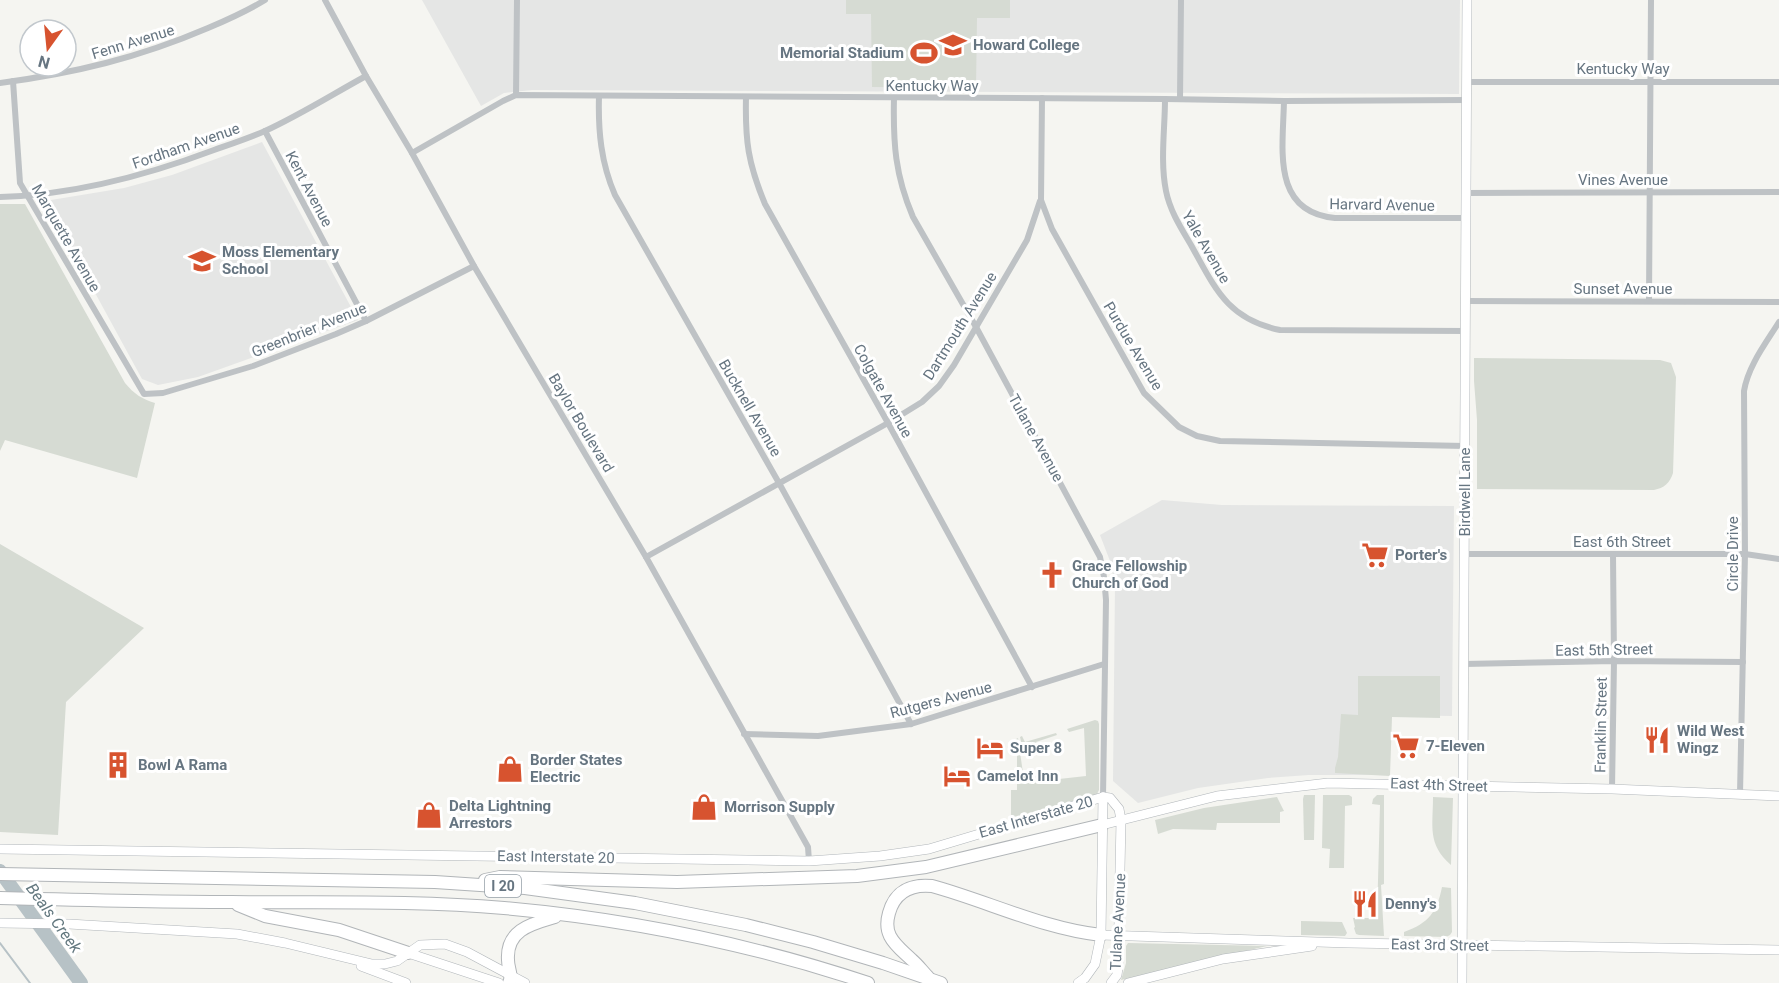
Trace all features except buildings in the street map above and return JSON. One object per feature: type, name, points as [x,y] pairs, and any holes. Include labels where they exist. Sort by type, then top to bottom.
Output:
[{"type":"highway","points":[[471,884],[500,877],[677,882],[857,876],[926,867],[1102,825]]},
{"type":"highway","name":"I 20","points":[[0,874],[471,884],[525,888],[593,896],[686,912],[767,930],[813,942],[941,983]]},
{"type":"highway","points":[[929,978],[912,959],[898,948],[889,935],[887,920],[892,903],[903,891],[912,886],[932,886],[1047,923],[1101,935]]},
{"type":"highway","name":"I 20","points":[[0,898],[501,908],[624,923],[700,938],[868,983]]},
{"type":"highway","points":[[231,902],[265,916],[339,930],[408,953]]},
{"type":"highway","points":[[510,980],[508,952],[519,931],[526,926],[562,914]]},
{"type":"main road","name":"Birdwell Lane","points":[[1462,983],[1467,0]]},
{"type":"main road","name":"East 4th Street","points":[[1102,825],[1218,796],[1328,783],[1612,789],[1779,796]]},
{"type":"main road","points":[[1103,797],[1110,798],[1119,809],[1121,820]]},
{"type":"main road","name":"Tulane Avenue","points":[[1078,983],[1085,978],[1095,964],[1101,935],[1103,797]]},
{"type":"main road","name":"East Interstate 20","points":[[0,849],[809,861],[880,856],[929,849],[1103,797]]},
{"type":"main road","name":"Tulane Avenue","points":[[1110,983],[1117,975],[1120,936],[1121,820]]},
{"type":"main road","points":[[0,923],[69,924],[237,934],[372,964],[397,961],[420,945],[446,944],[467,952],[510,980],[525,983]]},
{"type":"main road","name":"East 3rd Street","points":[[1101,935],[1335,943],[1779,950]]},
{"type":"main road","points":[[1128,983],[1222,959],[1335,943]]},
{"type":"main road","points":[[408,953],[499,983]]},
{"type":"main road","points":[[337,956],[406,983]]},
{"type":"street","name":"Fenn Avenue","points":[[0,82],[59,74],[112,63],[161,47],[218,24],[265,0]]},
{"type":"street","name":"Baylor Boulevard","points":[[325,0],[474,266],[646,557],[808,847],[809,861]]},
{"type":"street","points":[[516,95],[517,0]]},
{"type":"street","points":[[1180,99],[1181,0]]},
{"type":"street","points":[[1648,301],[1651,0]]},
{"type":"street","name":"Fordham Avenue","points":[[0,196],[27,196],[71,190],[136,176],[173,165],[265,131],[366,76]]},
{"type":"street","name":"Marquette Avenue","points":[[13,81],[20,183],[144,394]]},
{"type":"street","name":"Kentucky Way","points":[[1467,82],[1779,82]]},
{"type":"street","name":"Kentucky Way","points":[[412,153],[516,95],[1284,101],[1467,100]]},
{"type":"street","name":"Bucknell Avenue","points":[[599,96],[601,149],[615,195],[779,483],[910,724]]},
{"type":"street","name":"Colgate Avenue","points":[[746,97],[748,153],[754,178],[765,204],[1032,687]]},
{"type":"street","name":"Tulane Avenue","points":[[894,98],[896,162],[913,217],[976,327],[1100,557],[1106,600],[1103,797]]},
{"type":"street","name":"Purdue Avenue","points":[[1042,98],[1041,200],[1052,229],[1144,393],[1179,427],[1197,436],[1220,441],[1465,446]]},
{"type":"street","name":"Yale Avenue","points":[[1166,99],[1164,171],[1172,212],[1216,291],[1233,309],[1250,321],[1280,330],[1466,331]]},
{"type":"street","name":"Harvard Avenue","points":[[1284,101],[1282,164],[1287,185],[1294,198],[1307,211],[1321,217],[1335,218],[1466,218]]},
{"type":"street","name":"Kent Avenue","points":[[265,131],[366,321]]},
{"type":"street","name":"Vines Avenue","points":[[1466,193],[1779,192]]},
{"type":"street","name":"Dartmouth Avenue","points":[[646,557],[922,402],[939,386],[954,365],[1027,240],[1041,200]]},
{"type":"street","name":"Greenbrier Avenue","points":[[144,394],[163,393],[253,366],[366,321],[474,266]]},
{"type":"street","name":"Sunset Avenue","points":[[1466,301],[1779,302]]},
{"type":"street","name":"Circle Drive","points":[[1740,794],[1745,554],[1744,391],[1750,371],[1779,322]]},
{"type":"street","name":"East 6th Street","points":[[1465,554],[1745,554],[1779,559]]},
{"type":"street","name":"Franklin Street","points":[[1612,789],[1614,554]]},
{"type":"street","name":"East 5th Street","points":[[1464,664],[1614,661],[1743,662]]},
{"type":"street","name":"Rutgers Avenue","points":[[744,734],[818,736],[910,724],[1104,664]]},
{"type":"shaded area","name":"Howard College","points":[[422,0],[1460,0],[1459,94],[532,90],[504,93],[481,106]]},
{"type":"shaded area","name":"Memorial Stadium","points":[[846,0],[1010,0],[1010,18],[977,18],[976,88],[872,87],[871,14],[846,14]]},
{"type":"shaded area","name":"Moss Elementary School","points":[[262,142],[358,320],[198,377],[158,385],[142,379],[45,201],[124,188],[172,175]]},
{"type":"shaded area","points":[[0,204],[25,204],[125,383],[138,396],[155,403],[137,478],[5,440],[0,451]]},
{"type":"shaded area","points":[[1474,358],[1660,360],[1671,363],[1676,377],[1673,473],[1670,480],[1664,486],[1654,490],[1477,489]]},
{"type":"shaded area","points":[[1162,500],[1222,505],[1454,506],[1452,716],[1390,715],[1390,775],[1309,775],[1268,778],[1198,788],[1138,803],[1113,781],[1115,585],[1110,561],[1100,535]]},
{"type":"shaded area","points":[[0,544],[144,628],[66,702],[58,835],[0,832]]},
{"type":"shaded area","points":[[1358,676],[1440,676],[1440,718],[1392,717],[1390,776],[1335,773],[1341,714],[1358,715]]},
{"type":"shaded area","points":[[1095,720],[1099,724],[1099,790],[1097,794],[1012,820],[1011,790],[1017,790],[1017,746],[1012,746],[1012,741],[1018,738],[1023,773],[1039,772],[1041,781],[1086,776],[1084,728],[1069,732],[1067,729]]},
{"type":"shaded area","points":[[1056,733],[1057,735],[1036,742],[1037,749],[1023,750],[1020,737],[1022,736],[1025,742]]},
{"type":"shaded area","points":[[1304,795],[1315,795],[1314,840],[1304,840]]},
{"type":"shaded area","points":[[1323,795],[1352,797],[1352,805],[1345,806],[1344,868],[1329,868],[1330,849],[1322,848]]},
{"type":"shaded area","points":[[1377,795],[1384,795],[1384,884],[1381,885],[1384,936],[1356,934],[1353,918],[1377,918],[1380,805],[1372,804]]},
{"type":"shaded area","points":[[1277,797],[1284,811],[1280,812],[1280,823],[1217,823],[1216,830],[1173,829],[1158,834],[1155,820],[1204,808]]},
{"type":"shaded area","points":[[1433,797],[1453,798],[1451,865],[1438,850],[1435,842],[1432,826]]},
{"type":"shaded area","points":[[1442,887],[1451,888],[1452,932],[1450,935],[1446,937],[1404,936],[1404,932],[1420,925],[1430,916]]},
{"type":"shaded area","points":[[1301,921],[1342,922],[1347,933],[1345,936],[1301,935]]},
{"type":"shaded area","points":[[1128,943],[1267,946],[1121,980]]},
{"type":"waterway","name":"Beals Creek","points":[[0,871],[81,983]]},
{"type":"waterway","points":[[0,943],[30,983]]},
{"type":"place","name":"Howard College","points":[[953,45]]},
{"type":"place","name":"Memorial Stadium","points":[[924,53]]},
{"type":"place","name":"Moss Elementary School","points":[[202,261]]},
{"type":"place","name":"Porter's","points":[[1375,555]]},
{"type":"place","name":"Grace Fellowship Church of God","points":[[1052,575]]},
{"type":"place","name":"Wild West Wingz","points":[[1657,740]]},
{"type":"place","name":"7-Eleven","points":[[1406,746]]},
{"type":"place","name":"Super 8","points":[[990,748]]},
{"type":"place","name":"Bowl A Rama","points":[[118,765]]},
{"type":"place","name":"Border States Electric","points":[[510,769]]},
{"type":"place","name":"Camelot Inn","points":[[957,776]]},
{"type":"place","name":"Morrison Supply","points":[[704,807]]},
{"type":"place","name":"Delta Lightning Arrestors","points":[[429,815]]},
{"type":"place","name":"Denny's","points":[[1365,904]]}]
